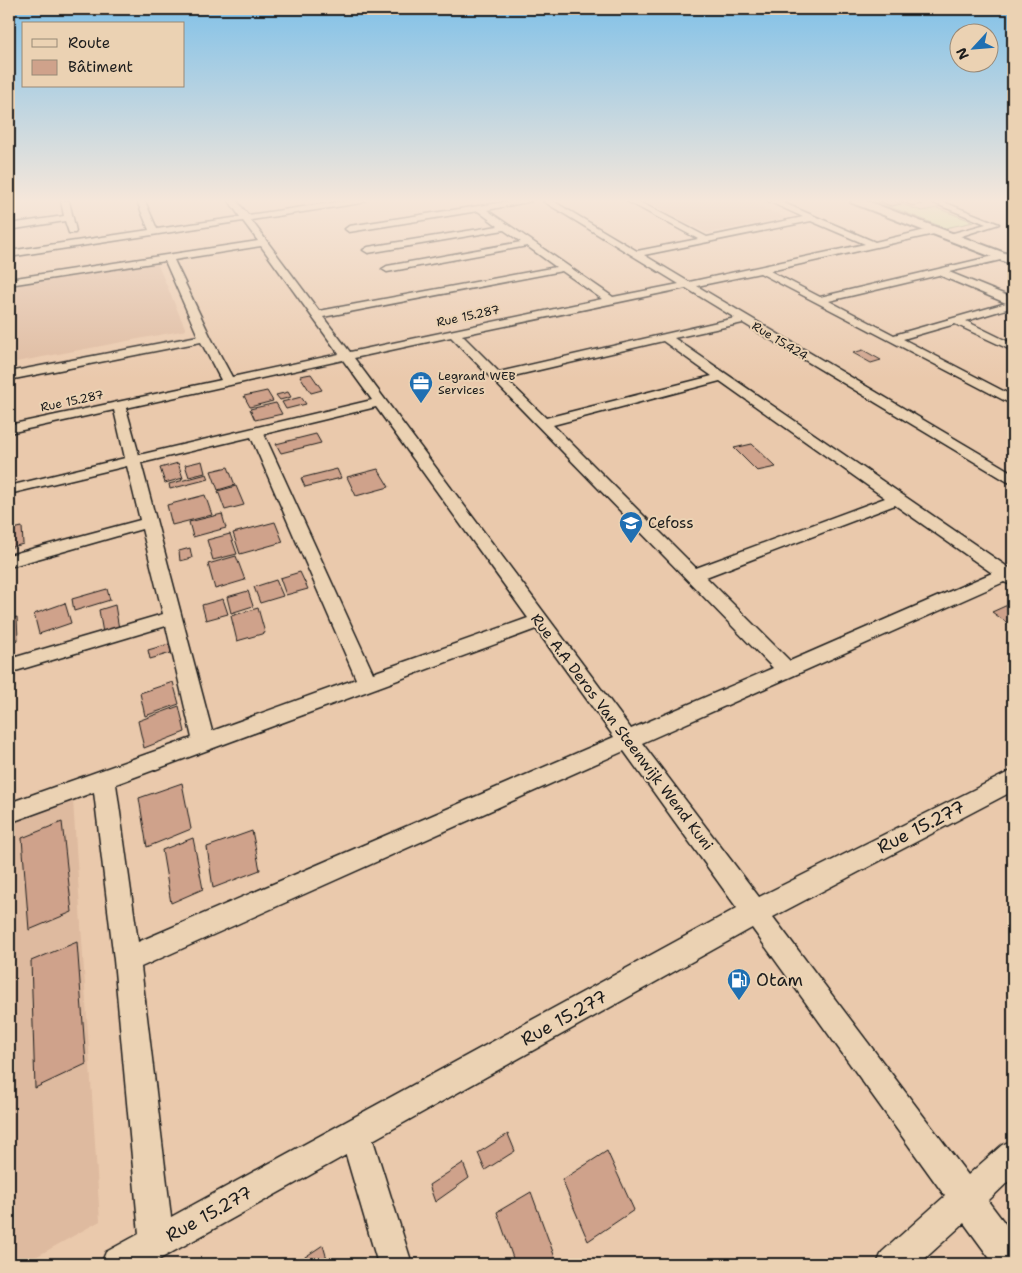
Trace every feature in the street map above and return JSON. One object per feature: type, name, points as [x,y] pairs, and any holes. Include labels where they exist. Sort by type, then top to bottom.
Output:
[{"type":"street","points":[[9,282],[146,260]]},
{"type":"street","points":[[170,260],[205,338],[228,382]]},
{"type":"street","name":"Rue A.A Deros Van Steenwijk Wend Kuni","points":[[277,260],[540,621],[1013,1262]]},
{"type":"street","points":[[553,260],[610,300]]},
{"type":"street","name":"Rue 15.424","points":[[647,260],[1013,479]]},
{"type":"street","name":"Rue 15.287","points":[[9,429],[802,260]]},
{"type":"street","points":[[820,300],[940,272],[1000,260]]},
{"type":"street","points":[[316,315],[410,293],[564,268]]},
{"type":"street","points":[[761,270],[1013,401]]},
{"type":"street","points":[[940,272],[1013,303]]},
{"type":"street","points":[[895,338],[1013,303]]},
{"type":"street","points":[[496,376],[744,320]]},
{"type":"street","points":[[955,320],[1013,348]]},
{"type":"street","points":[[454,333],[787,670]]},
{"type":"street","points":[[9,376],[205,338]]},
{"type":"street","points":[[666,338],[1009,577]]},
{"type":"street","points":[[544,424],[722,377]]},
{"type":"street","points":[[9,490],[380,402]]},
{"type":"street","points":[[119,405],[204,742]]},
{"type":"street","points":[[256,432],[368,683]]},
{"type":"street","points":[[694,575],[898,499]]},
{"type":"street","points":[[9,561],[150,522]]},
{"type":"street","points":[[127,960],[787,670],[1009,577]]},
{"type":"street","points":[[9,666],[174,617]]},
{"type":"street","points":[[9,814],[540,621]]},
{"type":"street","points":[[104,779],[127,960],[157,1242]]},
{"type":"street","name":"Rue 15.277","points":[[118,1264],[756,912],[1013,780]]},
{"type":"street","points":[[355,1133],[395,1264]]},
{"type":"street","points":[[894,1264],[1013,1156]]},
{"type":"shaded area","points":[[157,263],[186,330],[16,362],[11,286]]},
{"type":"shaded area","points":[[73,800],[100,1221],[23,1264],[9,1264],[9,824]]},
{"type":"building","points":[[863,350],[881,360],[871,363],[853,353]]},
{"type":"building","points":[[311,374],[322,390],[311,393],[300,376]]},
{"type":"building","points":[[267,391],[273,401],[250,407],[244,396]]},
{"type":"building","points":[[288,392],[291,397],[280,400],[276,395]]},
{"type":"building","points":[[301,397],[306,404],[286,409],[282,402]]},
{"type":"building","points":[[276,403],[282,414],[255,420],[250,409]]},
{"type":"building","points":[[316,434],[321,443],[281,453],[276,444]]},
{"type":"building","points":[[752,444],[776,467],[757,471],[734,448]]},
{"type":"building","points":[[202,461],[205,473],[189,477],[185,465]]},
{"type":"building","points":[[178,463],[183,478],[165,483],[160,468]]},
{"type":"building","points":[[228,467],[235,485],[218,490],[211,471]]},
{"type":"building","points":[[337,469],[341,478],[305,487],[301,478]]},
{"type":"building","points":[[378,469],[389,487],[356,496],[347,477]]},
{"type":"building","points":[[207,474],[209,479],[170,489],[169,484]]},
{"type":"building","points":[[236,486],[244,505],[225,510],[218,491]]},
{"type":"building","points":[[205,495],[212,515],[172,525],[167,505]]},
{"type":"building","points":[[222,514],[226,528],[193,537],[189,522]]},
{"type":"building","points":[[275,522],[283,542],[240,554],[233,533]]},
{"type":"building","points":[[22,527],[23,544],[9,548],[9,530]]},
{"type":"building","points":[[230,534],[237,554],[213,560],[207,540]]},
{"type":"building","points":[[190,548],[192,558],[180,561],[179,551]]},
{"type":"building","points":[[236,556],[245,580],[215,589],[208,564]]},
{"type":"building","points":[[300,572],[308,589],[286,595],[280,578]]},
{"type":"building","points":[[276,580],[283,596],[260,603],[254,587]]},
{"type":"building","points":[[107,589],[110,600],[74,611],[72,599]]},
{"type":"building","points":[[248,591],[253,606],[231,613],[227,597]]},
{"type":"building","points":[[223,599],[228,614],[206,620],[202,605]]},
{"type":"building","points":[[65,603],[71,623],[39,634],[34,614]]},
{"type":"building","points":[[1013,604],[1013,627],[992,612]]},
{"type":"building","points":[[115,605],[119,629],[103,633],[99,610]]},
{"type":"building","points":[[258,608],[265,633],[237,641],[231,616]]},
{"type":"building","points":[[17,617],[18,640],[9,643],[9,619]]},
{"type":"building","points":[[169,644],[171,653],[150,659],[148,650]]},
{"type":"building","points":[[173,682],[179,704],[145,716],[140,693]]},
{"type":"building","points":[[179,706],[185,732],[144,748],[138,721]]},
{"type":"building","points":[[182,783],[191,829],[147,847],[139,798]]},
{"type":"building","points":[[62,822],[72,912],[29,930],[22,838]]},
{"type":"building","points":[[252,831],[260,870],[213,888],[207,847]]},
{"type":"building","points":[[193,838],[203,889],[171,903],[162,850]]},
{"type":"building","points":[[77,942],[86,1064],[35,1088],[31,961]]},
{"type":"building","points":[[508,1134],[515,1151],[485,1170],[478,1153]]},
{"type":"building","points":[[607,1151],[634,1210],[588,1241],[562,1180]]},
{"type":"building","points":[[463,1163],[469,1178],[435,1202],[429,1185]]},
{"type":"building","points":[[531,1192],[556,1264],[515,1264],[497,1212]]},
{"type":"building","points":[[323,1245],[328,1263],[296,1263]]},
{"type":"place","name":"Legrand WEB Services","points":[[421,404]]},
{"type":"place","name":"Cefoss","points":[[631,544]]},
{"type":"place","name":"Otam","points":[[739,1001]]}]
